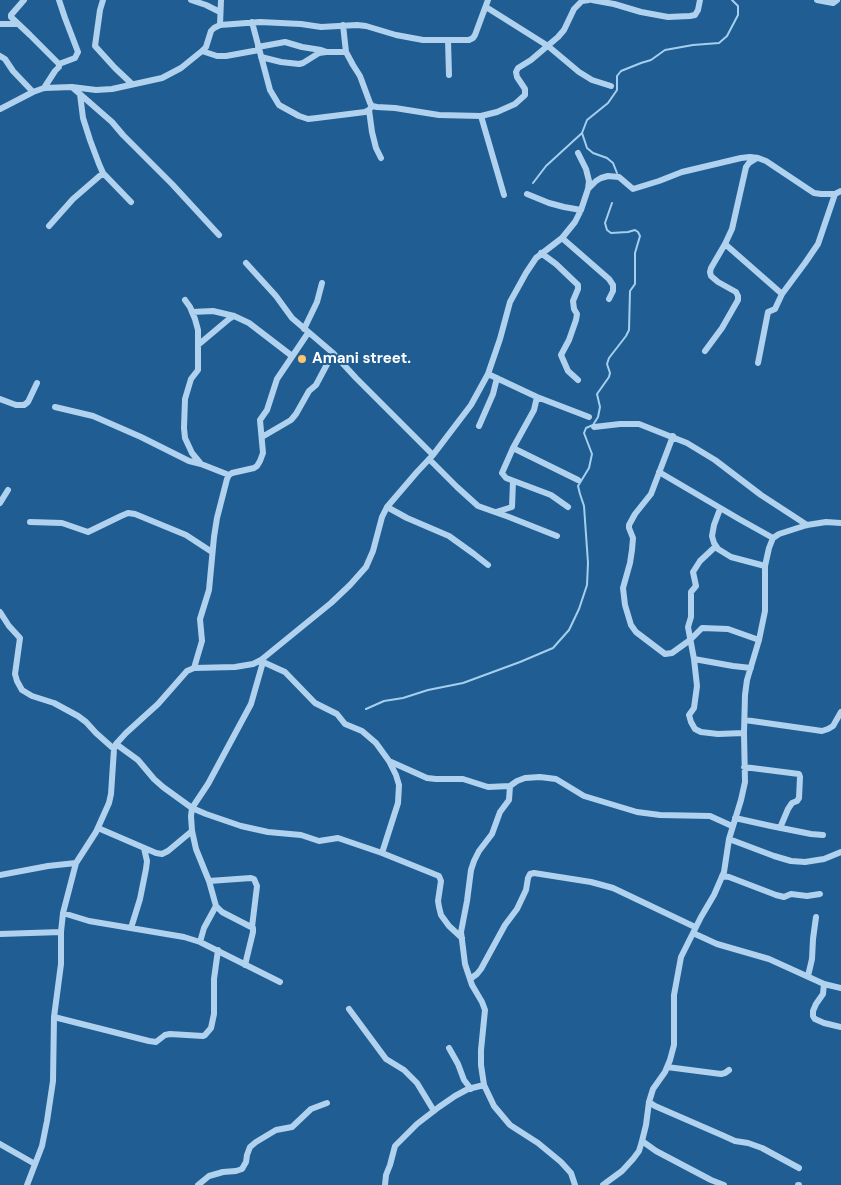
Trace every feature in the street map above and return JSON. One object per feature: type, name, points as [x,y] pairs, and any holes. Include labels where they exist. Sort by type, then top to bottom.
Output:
[{"type":"street","points":[[24,0],[11,17],[60,64]]},
{"type":"street","points":[[44,88],[60,64],[74,58],[78,52],[60,0]]},
{"type":"street","points":[[103,0],[95,46],[114,68],[132,84]]},
{"type":"street","points":[[191,0],[220,12]]},
{"type":"street","points":[[220,25],[221,0]]},
{"type":"street","points":[[0,109],[44,88],[112,89],[162,78],[181,68],[202,52],[206,47],[211,31],[220,25],[252,22],[301,24],[321,27],[356,24],[423,40],[469,40],[475,35],[488,0]]},
{"type":"street","points":[[252,22],[270,90],[279,106],[299,116],[317,118],[364,112],[377,107],[439,115],[481,116],[497,112],[515,104],[525,95],[525,89],[517,77],[516,72],[518,68],[548,46],[564,30],[574,9],[582,1],[590,0],[614,4],[640,12],[668,17],[695,15],[700,0]]},
{"type":"street","points":[[817,0],[833,3],[837,0]]},
{"type":"street","points":[[486,7],[548,46],[579,72],[592,80],[611,86]]},
{"type":"street","points":[[0,24],[17,24]]},
{"type":"street","points":[[343,26],[346,52],[360,76],[370,103],[372,132],[381,158]]},
{"type":"street","points":[[448,40],[449,75]]},
{"type":"street","points":[[202,52],[226,56],[259,51],[285,42],[327,52]]},
{"type":"street","points":[[259,51],[281,62],[299,64],[319,53],[346,52]]},
{"type":"street","points":[[0,56],[5,59],[13,71],[33,92]]},
{"type":"street","points":[[72,88],[112,122],[219,235]]},
{"type":"street","points":[[80,94],[81,107],[94,154],[104,173],[130,202]]},
{"type":"street","points":[[481,116],[504,195]]},
{"type":"street","points":[[27,1185],[42,1146],[53,1081],[54,1017],[61,964],[63,913],[76,863],[98,828],[110,803],[115,746],[126,733],[158,704],[187,671],[194,668],[235,667],[262,661],[330,603],[366,568],[387,507],[431,457],[471,405],[488,374],[510,302],[526,273],[536,258],[562,238],[581,210],[589,181],[586,169],[578,153]]},
{"type":"street","points":[[588,189],[596,181],[608,176],[619,177],[633,189],[659,182],[682,172],[741,158],[758,158],[775,166],[814,193],[838,192],[818,244],[782,294],[774,309],[768,312],[758,363]]},
{"type":"street","points":[[705,351],[722,328],[738,300],[736,292],[718,282],[711,276],[710,272],[732,229],[746,167],[758,158]]},
{"type":"street","points":[[50,226],[72,199],[104,173]]},
{"type":"street","points":[[527,194],[564,208],[581,210]]},
{"type":"street","points":[[562,238],[613,285],[613,291],[609,299]]},
{"type":"street","points":[[726,244],[782,294]]},
{"type":"street","points":[[542,253],[578,285],[573,301],[577,314],[576,320],[561,356],[568,371],[578,380]]},
{"type":"street","points":[[246,264],[276,296],[292,318],[333,353],[472,502],[557,536]]},
{"type":"street","points":[[194,668],[202,641],[200,619],[209,590],[217,518],[224,489],[232,472],[257,466],[263,453],[260,420],[267,410],[277,379],[306,331],[322,283]]},
{"type":"street","points":[[186,300],[198,330],[198,370],[191,378],[185,399],[184,428],[185,438],[192,453],[201,464]]},
{"type":"street","points":[[192,312],[213,311],[234,316],[249,323],[292,356]]},
{"type":"street","points":[[198,344],[234,316]]},
{"type":"street","points":[[262,437],[291,420],[309,391],[316,385],[333,353]]},
{"type":"street","points":[[488,374],[589,417]]},
{"type":"street","points":[[479,426],[492,394],[496,378]]},
{"type":"street","points":[[0,399],[16,405],[24,405],[28,402],[37,383]]},
{"type":"street","points":[[537,396],[534,410],[513,448],[502,473],[506,478],[550,495],[568,507]]},
{"type":"street","points":[[55,406],[93,416],[141,437],[190,462],[201,464],[229,475]]},
{"type":"street","points":[[594,427],[639,424],[673,436],[701,451],[761,495],[807,525]]},
{"type":"street","points":[[673,436],[651,494],[629,525],[633,538],[630,563],[623,588],[630,625],[636,632],[669,655],[690,640],[702,628],[728,629],[759,640]]},
{"type":"street","points":[[513,448],[578,480]]},
{"type":"street","points":[[659,472],[773,538]]},
{"type":"street","points":[[495,512],[512,508],[513,481]]},
{"type":"street","points":[[0,503],[8,490]]},
{"type":"street","points":[[387,507],[449,536],[488,565]]},
{"type":"street","points":[[720,508],[712,536],[718,549],[731,557],[765,566]]},
{"type":"street","points":[[30,522],[62,523],[88,532],[128,513],[135,514],[186,535],[212,552]]},
{"type":"street","points":[[603,1185],[622,1170],[639,1151],[649,1102],[667,1067],[674,1045],[674,995],[681,957],[724,872],[732,826],[745,782],[745,695],[747,680],[759,640],[765,611],[765,566],[769,548],[773,538],[779,534],[807,525],[826,522],[841,523]]},
{"type":"street","points":[[716,546],[700,561],[692,572],[696,586],[691,592],[691,617],[688,627],[697,686],[694,708],[690,715],[691,722],[695,729],[701,732],[718,734],[744,733]]},
{"type":"street","points":[[0,612],[20,638],[15,674],[16,681],[22,690],[32,696],[54,703],[78,716],[96,733],[138,760],[154,779],[192,808],[225,821],[268,832],[301,835],[319,841],[338,838],[382,853],[436,875],[441,878],[439,907],[445,921],[462,938]]},
{"type":"street","points":[[694,659],[751,668]]},
{"type":"street","points":[[262,661],[285,672],[315,703],[337,714],[345,724],[369,736],[389,761],[399,785],[398,804],[382,853]]},
{"type":"street","points":[[252,927],[222,912],[216,906],[209,881],[196,849],[192,831],[192,808],[208,784],[251,704],[262,661]]},
{"type":"street","points":[[745,720],[822,731],[833,726],[841,712]]},
{"type":"street","points":[[389,761],[427,778],[463,779],[488,787],[510,786],[525,778],[556,778],[584,796],[637,812],[660,815],[710,816],[732,826]]},
{"type":"street","points":[[744,767],[799,774],[799,798],[788,809],[780,828]]},
{"type":"street","points":[[510,786],[509,800],[500,812],[492,834],[478,851],[471,870],[468,901],[462,924],[464,964],[485,1010],[481,1065],[484,1085],[494,1106],[510,1125],[538,1143],[561,1162],[571,1173],[575,1185]]},
{"type":"street","points":[[735,818],[822,835]]},
{"type":"street","points":[[98,828],[162,854],[192,831]]},
{"type":"street","points":[[729,839],[791,861],[805,862],[824,859],[841,852]]},
{"type":"street","points":[[131,928],[140,899],[146,869],[147,861],[144,848]]},
{"type":"street","points":[[0,875],[76,863]]},
{"type":"street","points":[[470,979],[481,969],[505,925],[517,909],[526,890],[530,874],[534,873],[591,882],[613,888],[717,944],[769,959],[824,984],[841,988]]},
{"type":"street","points":[[722,876],[784,897],[792,894],[808,896],[820,894]]},
{"type":"street","points":[[209,881],[254,879],[257,886],[253,932],[245,964]]},
{"type":"street","points":[[200,942],[204,928],[216,906]]},
{"type":"street","points":[[63,913],[89,921],[184,936],[218,950],[280,982]]},
{"type":"street","points":[[808,976],[812,959],[816,917]]},
{"type":"street","points":[[0,934],[61,932]]},
{"type":"street","points":[[54,1017],[156,1042],[165,1035],[170,1034],[206,1035],[211,1028],[214,1014],[214,978],[218,950]]},
{"type":"street","points":[[824,984],[823,994],[813,1010],[813,1016],[824,1023],[841,1027]]},
{"type":"street","points":[[349,1009],[386,1059],[404,1070],[417,1083],[434,1111]]},
{"type":"street","points":[[449,1048],[464,1080],[471,1089]]},
{"type":"street","points":[[667,1067],[721,1074],[729,1070]]},
{"type":"street","points":[[385,1185],[386,1175],[395,1146],[417,1124],[455,1096],[484,1085]]},
{"type":"street","points":[[649,1102],[735,1141],[762,1148],[799,1168]]},
{"type":"street","points":[[198,1185],[209,1176],[240,1170],[246,1162],[250,1147],[256,1142],[276,1130],[292,1127],[310,1109],[327,1103]]},
{"type":"street","points":[[642,1141],[656,1151],[720,1184]]},
{"type":"street","points":[[0,1144],[35,1164]]},
{"type":"waterway","points":[[533,183],[546,166],[582,133],[587,120],[608,103],[617,90],[617,76],[621,71],[651,60],[665,50],[719,43],[727,36],[738,15],[738,6],[732,0]]},
{"type":"waterway","points":[[582,133],[587,148],[593,153],[607,158],[613,163],[617,173]]},
{"type":"waterway","points":[[366,709],[384,701],[463,683],[520,662],[553,648],[569,630],[587,585],[588,563],[584,506],[578,486],[589,468],[592,454],[584,433],[586,428],[593,425],[598,417],[600,407],[597,394],[609,377],[610,373],[607,364],[609,358],[629,330],[630,291],[635,284],[635,253],[640,236],[635,230],[611,233],[607,230],[605,223],[612,203]]},
{"type":"place","name":"Amani street.","points":[[302,359]]}]
